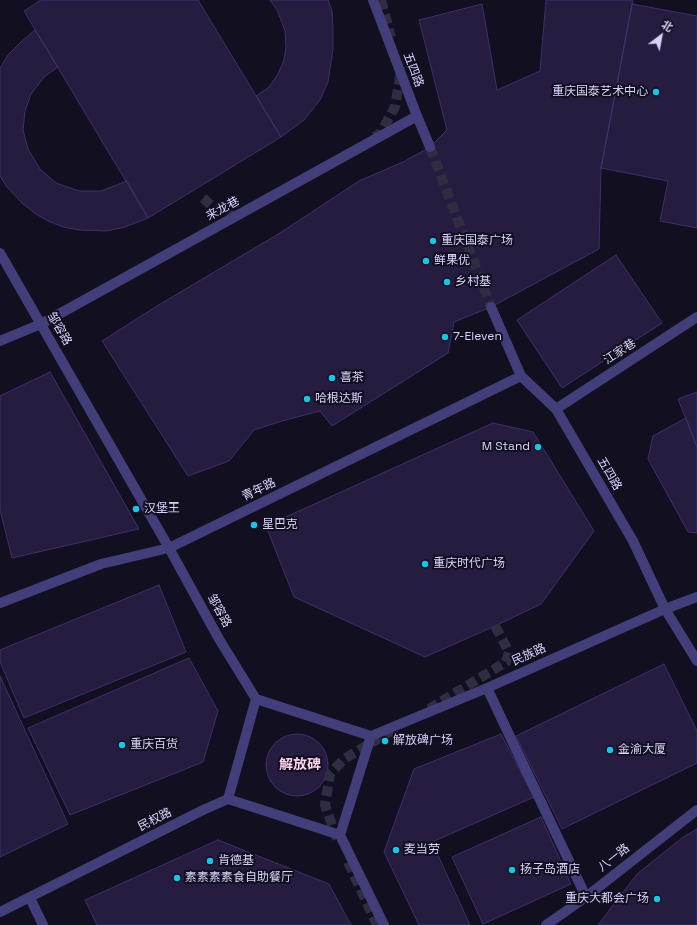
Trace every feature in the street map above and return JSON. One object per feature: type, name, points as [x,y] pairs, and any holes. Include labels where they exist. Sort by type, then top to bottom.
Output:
[{"type":"street","name":"五四路","points":[[373,0],[430,147]]},
{"type":"street","name":"来龙巷","points":[[0,341],[41,324],[417,116]]},
{"type":"street","name":"邹容路","points":[[0,252],[169,548],[219,639],[256,698]]},
{"type":"street","name":"五四路","points":[[491,307],[521,376],[556,409],[633,541],[665,610],[697,661]]},
{"type":"street","name":"江家巷","points":[[556,409],[697,318]]},
{"type":"street","name":"青年路","points":[[0,603],[101,564],[169,548],[521,376]]},
{"type":"street","name":"民族路","points":[[371,736],[487,688],[697,597]]},
{"type":"street","points":[[487,688],[586,897]]},
{"type":"street","points":[[340,835],[228,799],[256,698],[371,736],[340,835],[384,925]]},
{"type":"street","name":"民权路","points":[[0,912],[203,810],[228,799]]},
{"type":"street","name":"八一路","points":[[546,925],[586,897],[697,810]]},
{"type":"street","points":[[30,898],[43,925]]},
{"type":"building","points":[[41,0],[198,0],[281,137],[148,218],[24,11]]},
{"type":"building","points":[[270,0],[328,0],[332,11],[333,49],[328,82],[320,100],[304,120],[281,137],[256,96],[269,87],[278,74],[284,60],[286,47],[285,31],[277,10]]},
{"type":"building","name":"重庆国泰广场","points":[[546,0],[633,0],[601,168],[599,249],[491,307],[454,322],[448,353],[332,426],[320,411],[254,430],[229,461],[188,476],[102,341],[157,306],[280,233],[359,181],[403,162],[430,147],[447,130],[419,20],[482,4],[497,90],[540,71]]},
{"type":"building","name":"重庆国泰艺术中心","points":[[632,4],[697,16],[697,228],[660,221],[668,181],[601,168]]},
{"type":"building","points":[[35,30],[58,67],[44,77],[31,94],[25,111],[23,130],[28,149],[40,169],[56,183],[79,191],[101,191],[127,181],[148,218],[125,227],[107,231],[79,230],[63,227],[36,214],[23,204],[6,186],[0,176],[0,68],[8,55]]},
{"type":"building","points":[[616,255],[662,323],[562,388],[517,320]]},
{"type":"building","points":[[50,372],[139,529],[12,558],[0,510],[0,396]]},
{"type":"building","points":[[697,392],[697,447],[678,399]]},
{"type":"building","points":[[686,418],[697,447],[697,533],[688,532],[648,459],[653,436]]},
{"type":"building","name":"重庆时代广场","points":[[493,423],[533,432],[594,531],[541,604],[425,657],[294,597],[266,526]]},
{"type":"building","points":[[159,585],[186,652],[24,718],[0,662],[0,650]]},
{"type":"building","name":"重庆百货","points":[[189,658],[218,711],[203,762],[70,815],[28,728]]},
{"type":"building","name":"金渝大厦","points":[[664,664],[697,731],[697,763],[562,829],[516,736]]},
{"type":"building","points":[[0,676],[68,824],[0,857]]},
{"type":"building","points":[[297,734],[314,739],[319,743],[323,748],[328,765],[323,782],[319,787],[314,791],[297,796],[280,791],[275,787],[271,782],[266,765],[271,748],[275,743],[280,739]]},
{"type":"building","points":[[501,734],[534,797],[432,842],[470,925],[419,925],[384,852],[414,769]]},
{"type":"building","name":"扬子岛酒店","points":[[541,817],[571,884],[483,924],[452,857]]},
{"type":"building","name":"重庆大都会广场","points":[[697,829],[697,925],[598,925],[637,874],[682,838]]},
{"type":"building","points":[[218,840],[329,884],[351,925],[97,925],[85,900]]},
{"type":"tunnel","points":[[381,0],[391,37]]},
{"type":"tunnel","points":[[374,137],[380,134],[395,107],[401,71],[400,69]]},
{"type":"tunnel","points":[[430,147],[491,307]]},
{"type":"tunnel","points":[[203,198],[214,208],[227,215],[235,216],[241,214]]},
{"type":"tunnel","points":[[429,709],[506,662],[509,652],[495,626]]},
{"type":"tunnel","points":[[337,839],[325,805],[330,774],[344,759],[395,729]]},
{"type":"tunnel","points":[[348,862],[377,925]]},
{"type":"place","name":"重庆国泰艺术中心","points":[[656,92]]},
{"type":"place","name":"重庆国泰广场","points":[[433,241]]},
{"type":"place","name":"鲜果优","points":[[426,261]]},
{"type":"place","name":"乡村基","points":[[447,282]]},
{"type":"place","name":"7-Eleven","points":[[445,337]]},
{"type":"place","name":"喜茶","points":[[332,378]]},
{"type":"place","name":"哈根达斯","points":[[307,399]]},
{"type":"place","name":"M Stand","points":[[538,447]]},
{"type":"place","name":"汉堡王","points":[[136,509]]},
{"type":"place","name":"星巴克","points":[[254,525]]},
{"type":"place","name":"重庆时代广场","points":[[425,564]]},
{"type":"place","name":"解放碑广场","points":[[385,741]]},
{"type":"place","name":"重庆百货","points":[[122,745]]},
{"type":"place","name":"金渝大厦","points":[[610,750]]},
{"type":"place","name":"麦当劳","points":[[396,850]]},
{"type":"place","name":"肯德基","points":[[210,861]]},
{"type":"place","name":"扬子岛酒店","points":[[512,870]]},
{"type":"place","name":"素素素素食自助餐厅","points":[[177,878]]},
{"type":"place","name":"重庆大都会广场","points":[[657,899]]},
{"type":"district","name":"解放碑","points":[[300,765]]}]
